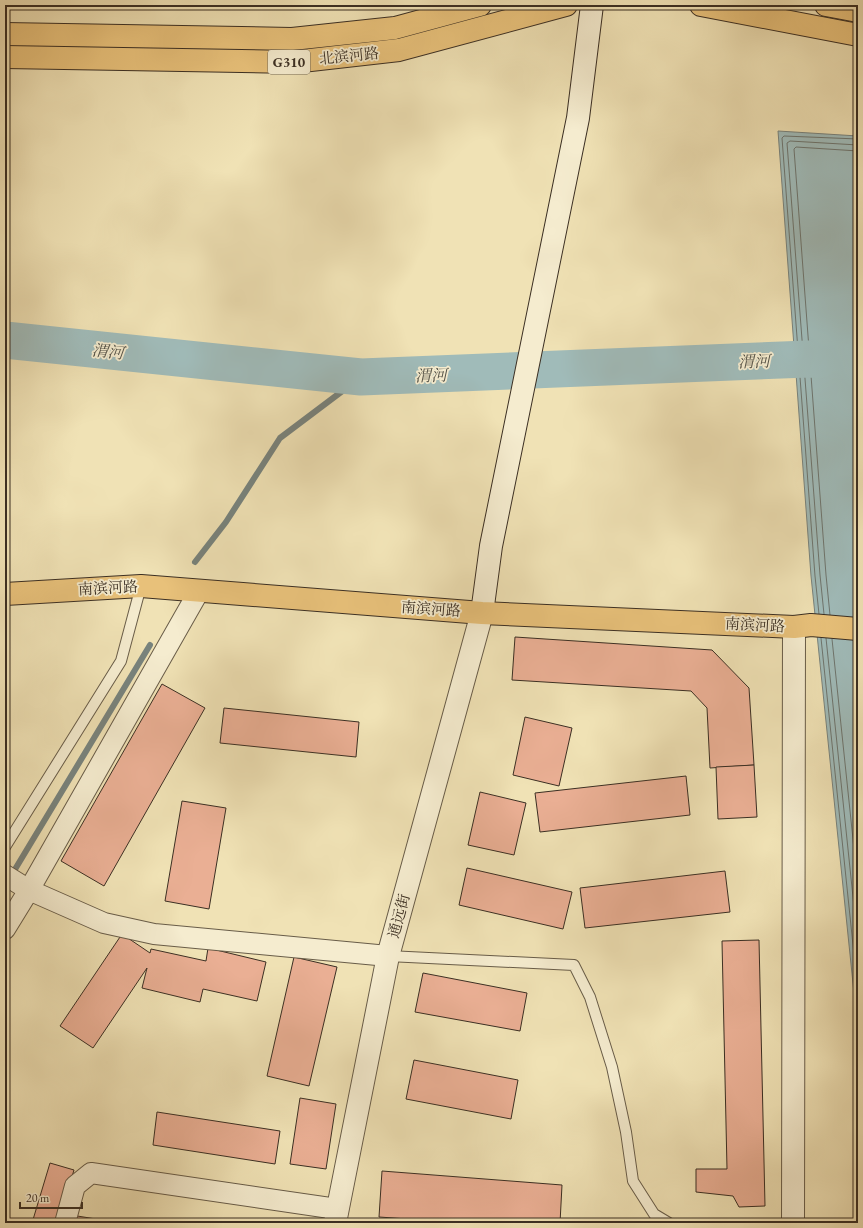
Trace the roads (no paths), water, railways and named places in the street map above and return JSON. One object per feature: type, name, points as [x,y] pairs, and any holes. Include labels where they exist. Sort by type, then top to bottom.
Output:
[{"type":"main road","name":"北滨河路","points":[[5,34],[292,39],[395,28],[480,5]]},
{"type":"main road","name":"北滨河路","points":[[5,57],[293,62],[399,50],[566,5]]},
{"type":"main road","points":[[701,5],[858,34]]},
{"type":"main road","points":[[826,5],[858,11]]},
{"type":"main road","name":"南滨河路","points":[[5,594],[141,586],[482,613],[858,629]]},
{"type":"street","name":"通远街","points":[[336,1216],[388,956],[482,613],[492,546],[578,118],[592,5]]},
{"type":"street","points":[[5,929],[18,884],[199,591]]},
{"type":"street","points":[[793,1223],[802,626]]},
{"type":"street","points":[[18,884],[104,923],[154,934],[388,956]]},
{"type":"street","points":[[65,1223],[75,1186],[91,1173],[336,1216]]},
{"type":"lane","points":[[5,847],[121,661],[141,586]]},
{"type":"lane","points":[[388,956],[574,965],[590,997],[612,1067],[626,1132],[633,1181],[654,1214],[669,1223]]},
{"type":"water","points":[[778,131],[858,136],[858,1032],[811,576]]},
{"type":"waterway","name":"渭河","points":[[5,340],[361,377],[808,359],[858,362]]},
{"type":"waterway","points":[[195,562],[226,522],[280,438],[361,377]]},
{"type":"waterway","points":[[11,876],[150,645]]}]
